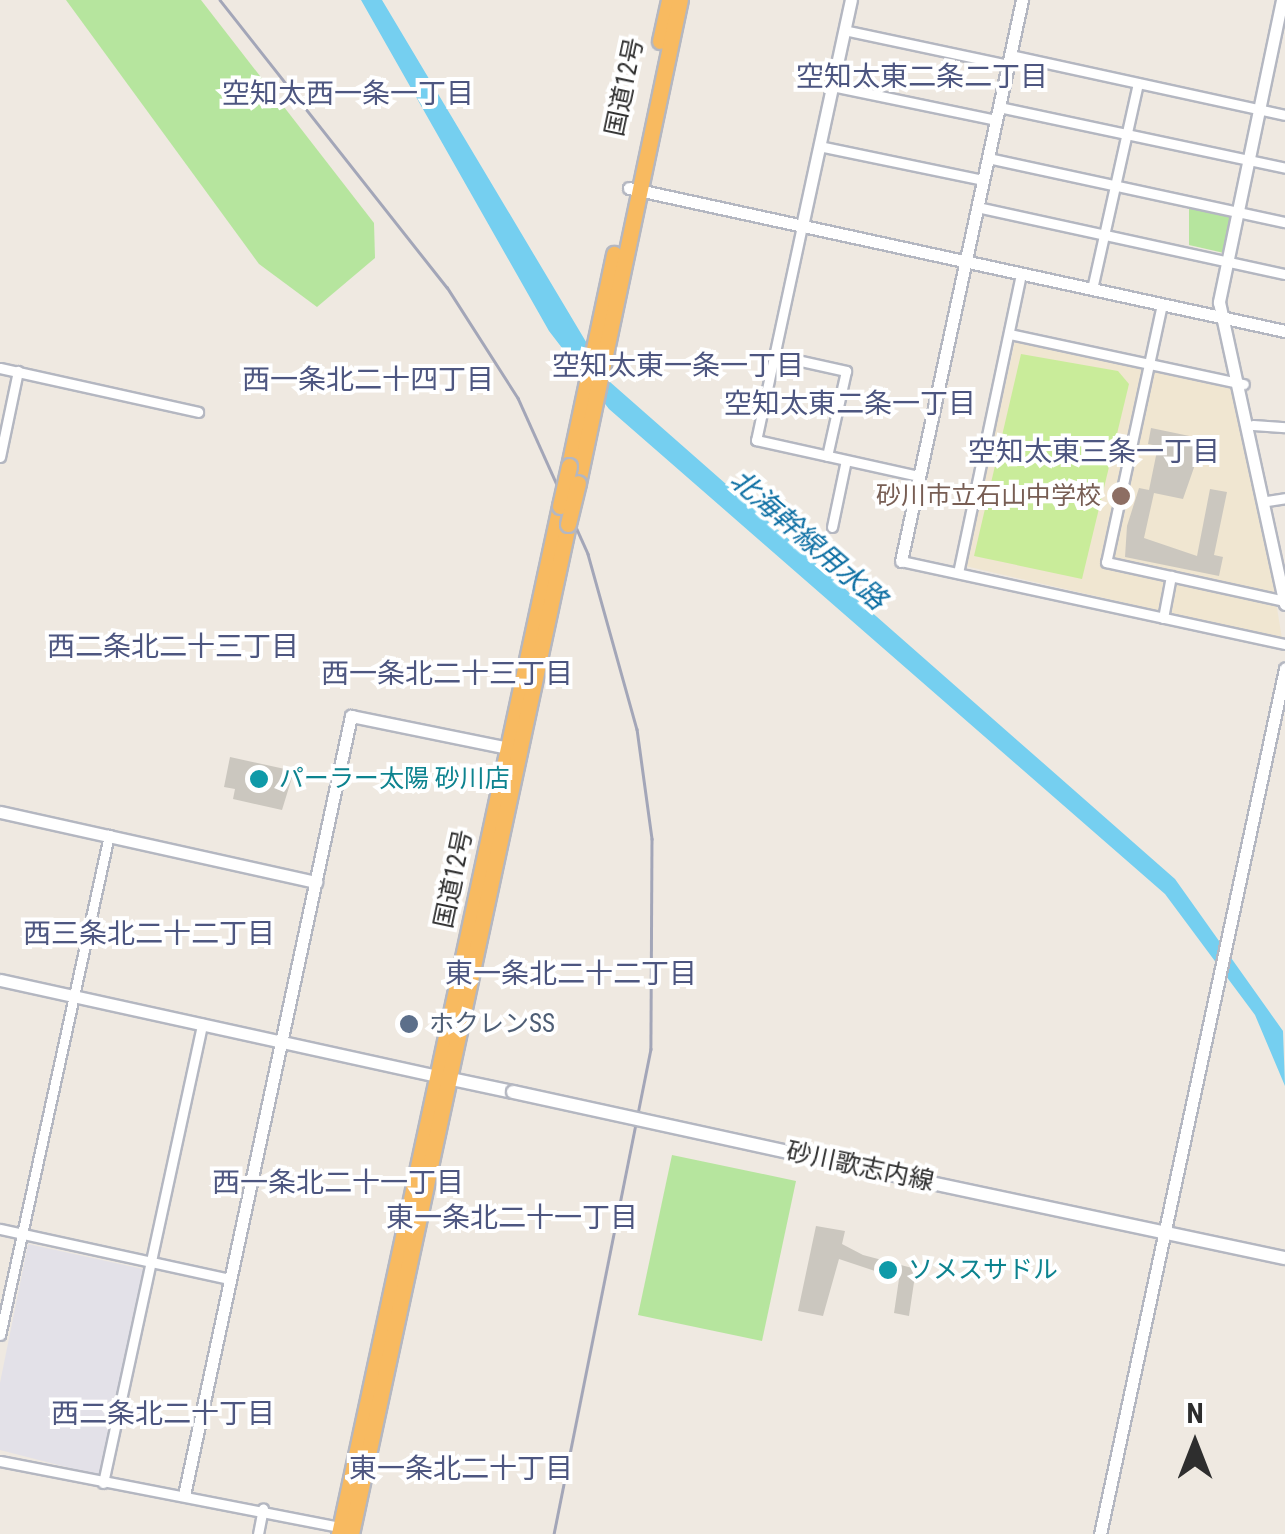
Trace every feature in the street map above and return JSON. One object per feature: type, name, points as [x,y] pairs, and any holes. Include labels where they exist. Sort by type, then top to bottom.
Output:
[{"type":"highway","name":"国道12号","points":[[634,190],[669,0]]},
{"type":"highway","name":"国道12号","points":[[443,1078],[560,506],[588,401],[680,0]]},
{"type":"highway","name":"国道12号","points":[[346,1531],[443,1078],[578,483],[588,401]]},
{"type":"main road","name":"砂川歌志内線","points":[[443,1078],[1285,1258]]},
{"type":"street","points":[[851,0],[756,440],[919,476]]},
{"type":"street","points":[[1022,0],[901,561],[1285,644]]},
{"type":"street","points":[[1162,304],[1106,562],[1285,602],[1244,384],[1220,317],[1227,260],[1282,0]]},
{"type":"street","points":[[844,30],[1285,114]]},
{"type":"street","points":[[1092,289],[1138,83]]},
{"type":"street","points":[[832,86],[1126,134],[1285,168]]},
{"type":"street","points":[[819,146],[983,180]]},
{"type":"street","points":[[988,158],[1285,222]]},
{"type":"street","points":[[634,190],[1285,331]]},
{"type":"street","points":[[977,208],[1285,274]]},
{"type":"street","points":[[958,574],[1022,274]]},
{"type":"street","points":[[1010,334],[1244,384]]},
{"type":"street","points":[[774,355],[846,371],[827,456]]},
{"type":"street","points":[[0,368],[198,412]]},
{"type":"street","points":[[0,456],[18,371]]},
{"type":"street","points":[[1253,425],[1285,427]]},
{"type":"street","points":[[832,527],[846,460]]},
{"type":"street","points":[[1266,500],[1285,498]]},
{"type":"street","points":[[1163,618],[1171,576]]},
{"type":"street","points":[[1100,1534],[1285,669]]},
{"type":"street","points":[[184,1495],[350,716],[508,748]]},
{"type":"street","points":[[0,812],[316,882]]},
{"type":"street","points":[[0,1335],[109,835]]},
{"type":"street","points":[[0,980],[443,1078]]},
{"type":"street","points":[[103,1483],[202,1024]]},
{"type":"street","points":[[0,1228],[230,1279]]},
{"type":"street","points":[[0,1461],[103,1483],[264,1508],[346,1531]]},
{"type":"street","points":[[258,1534],[264,1508]]},
{"type":"shaded area","name":"砂川市立石山中学校","points":[[1015,341],[1242,389],[1282,639],[965,566]]},
{"type":"shaded area","points":[[28,1244],[143,1269],[101,1476],[0,1450],[0,1383]]},
{"type":"green space","points":[[66,0],[201,0],[374,223],[375,258],[317,307],[259,264]]},
{"type":"green space","points":[[1189,205],[1232,214],[1224,253],[1189,245]]},
{"type":"green space","points":[[1021,354],[1118,371],[1129,384],[1082,579],[974,556]]},
{"type":"green space","points":[[672,1155],[796,1181],[762,1341],[638,1315]]},
{"type":"water","points":[[361,0],[382,0],[610,382],[1175,879],[1283,1031],[1285,1086],[1255,1015],[1165,894],[609,409],[549,331]]},
{"type":"building","name":"砂川市立石山中学校","points":[[1151,428],[1204,439],[1183,499],[1154,493],[1144,538],[1197,556],[1210,489],[1227,492],[1214,555],[1223,557],[1219,576],[1125,557],[1127,526],[1139,488],[1149,490],[1158,446],[1148,444]]},
{"type":"building","name":"パーラー太陽 砂川店","points":[[230,757],[294,771],[282,810],[233,799],[235,789],[224,787]]},
{"type":"building","name":"ソメスサドル","points":[[816,1226],[845,1231],[842,1244],[863,1255],[916,1269],[909,1316],[894,1313],[899,1279],[839,1259],[823,1316],[798,1311]]},
{"type":"railway","points":[[220,0],[447,287],[518,398],[588,554],[637,729],[652,839],[651,1049],[554,1534]]},
{"type":"place","name":"砂川市立石山中学校","points":[[1121,496]]},
{"type":"place","name":"パーラー太陽 砂川店","points":[[259,779]]},
{"type":"place","name":"ホクレンSS","points":[[409,1024]]},
{"type":"place","name":"ソメスサドル","points":[[888,1270]]},
{"type":"district","name":"空知太東二条二丁目","points":[[922,77]]},
{"type":"district","name":"空知太西一条一丁目","points":[[348,94]]},
{"type":"district","name":"空知太東一条一丁目","points":[[678,366]]},
{"type":"district","name":"西一条北二十四丁目","points":[[368,380]]},
{"type":"district","name":"空知太東二条一丁目","points":[[850,404]]},
{"type":"district","name":"空知太東三条一丁目","points":[[1094,452]]},
{"type":"district","name":"西二条北二十三丁目","points":[[173,647]]},
{"type":"district","name":"西一条北二十三丁目","points":[[447,674]]},
{"type":"district","name":"西三条北二十二丁目","points":[[149,934]]},
{"type":"district","name":"東一条北二十二丁目","points":[[571,974]]},
{"type":"district","name":"西一条北二十一丁目","points":[[338,1183]]},
{"type":"district","name":"東一条北二十一丁目","points":[[512,1218]]},
{"type":"district","name":"西二条北二十丁目","points":[[163,1414]]},
{"type":"district","name":"東一条北二十丁目","points":[[461,1469]]},
{"type":"water label","name":"北海幹線用水路","points":[[808,540]]}]
